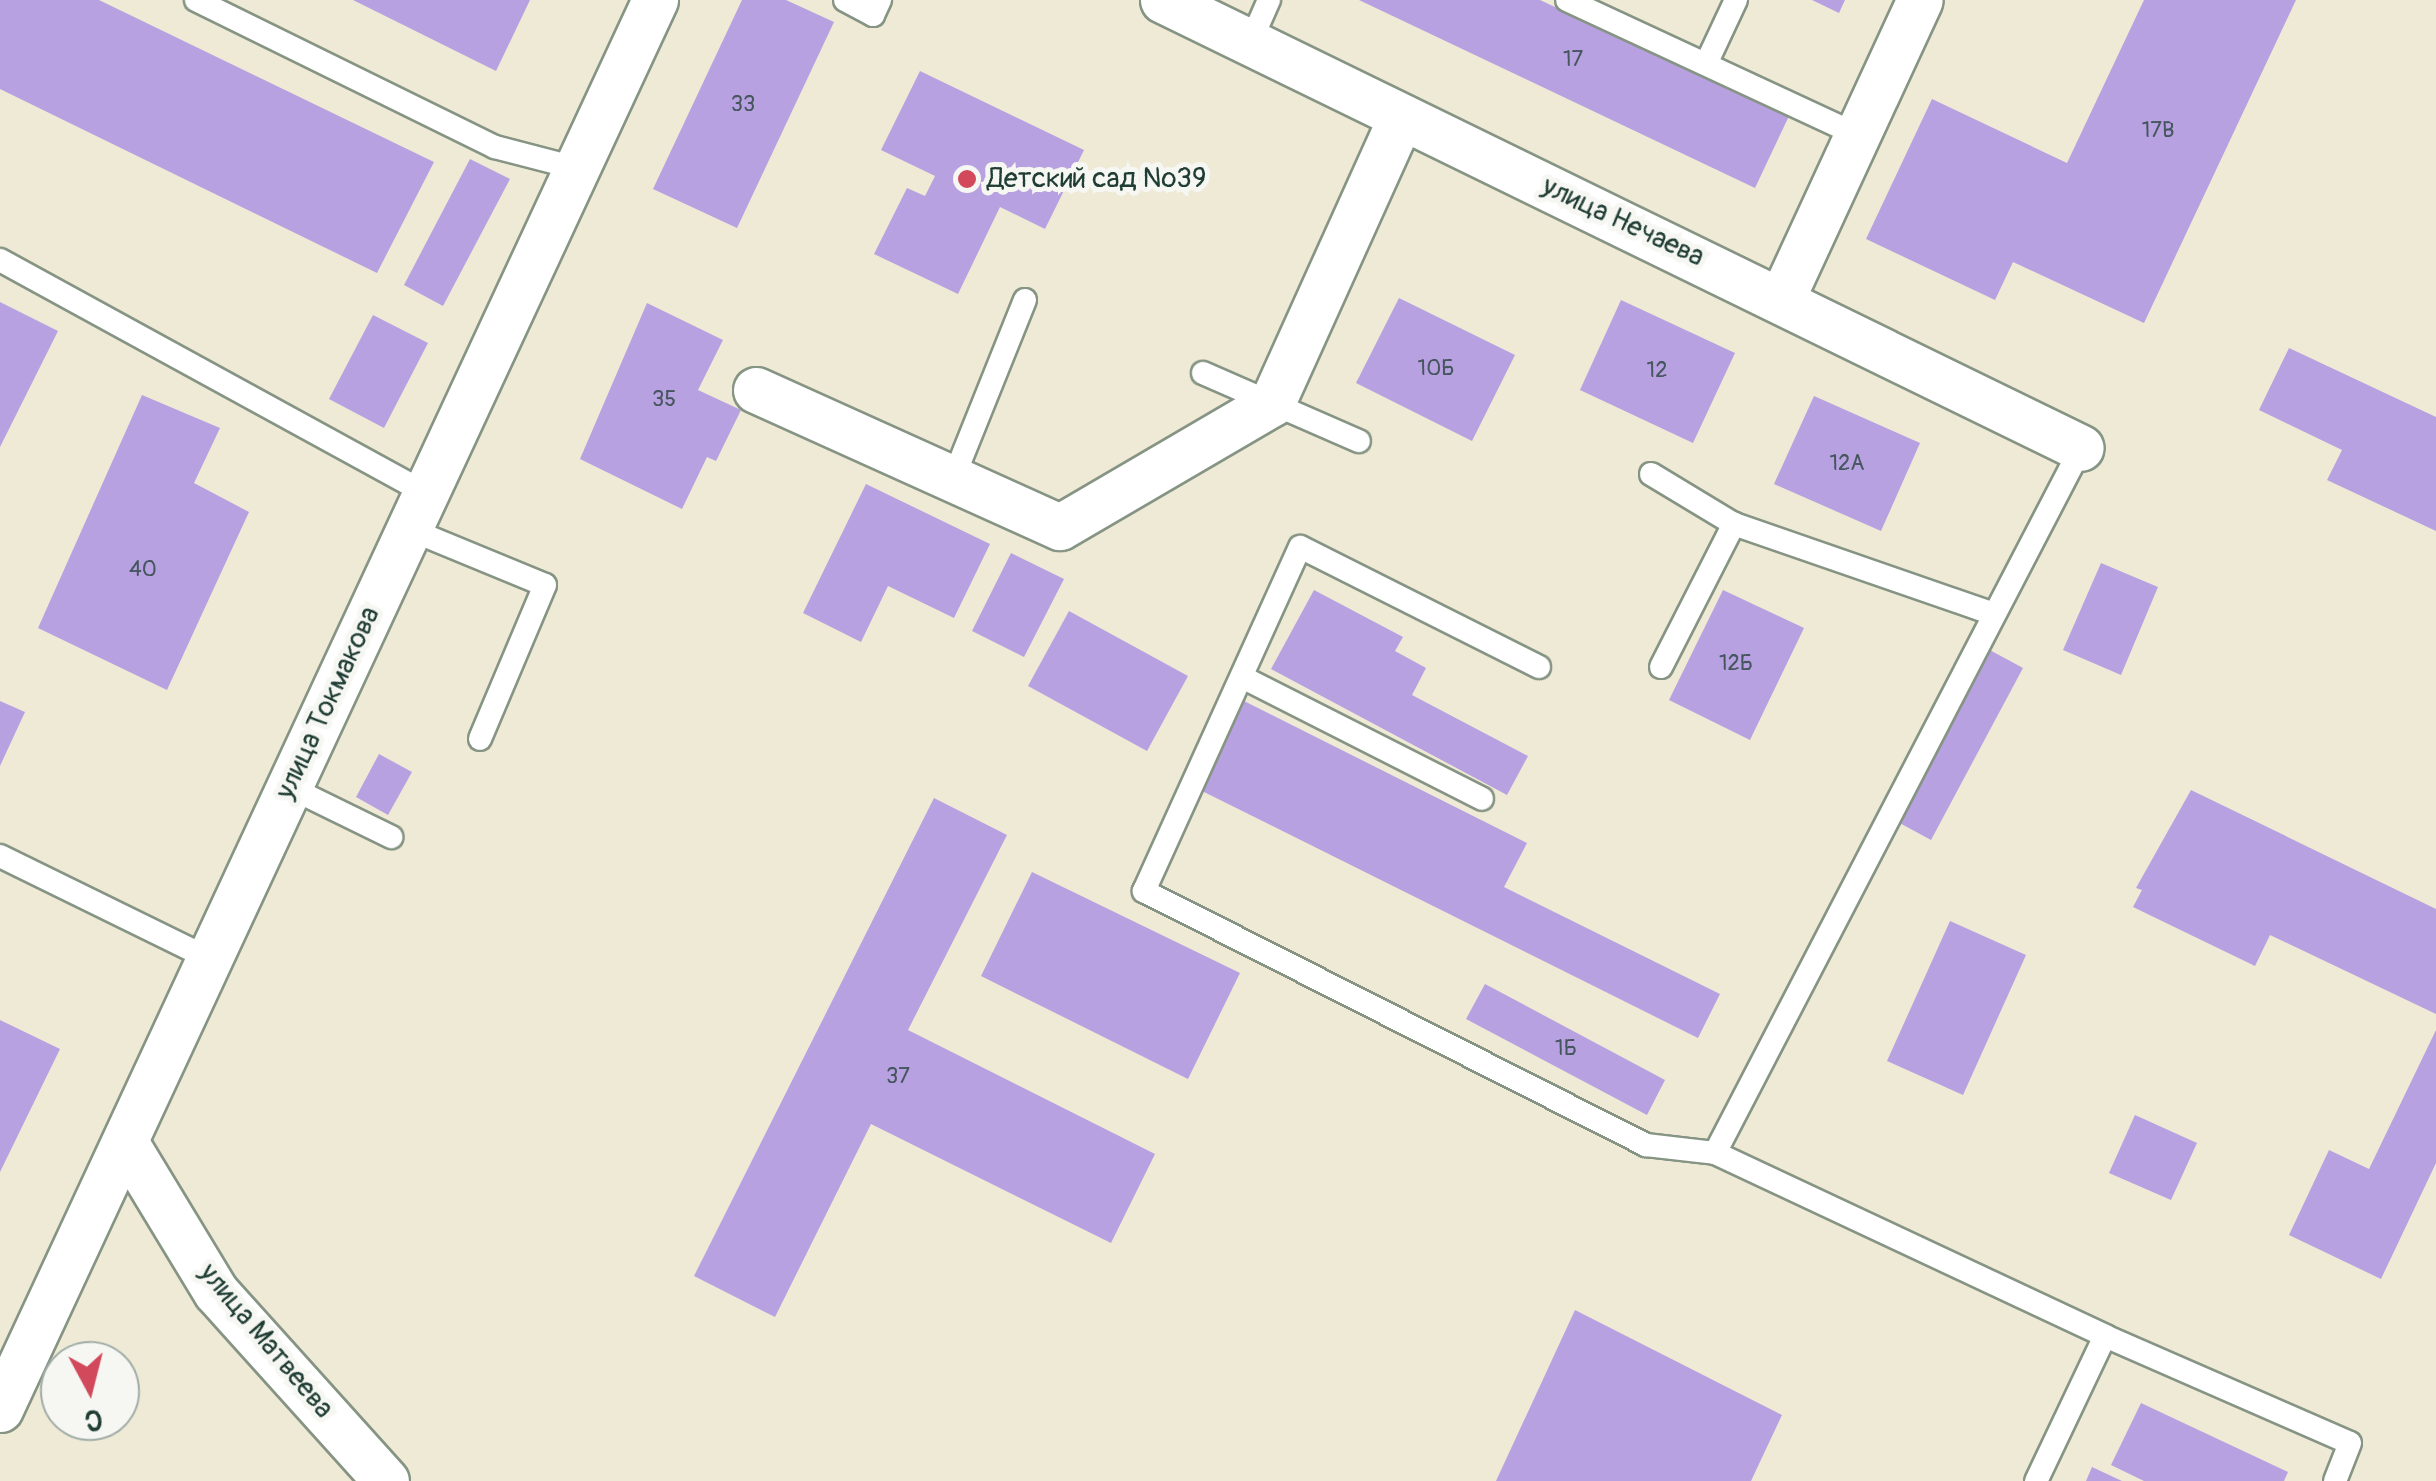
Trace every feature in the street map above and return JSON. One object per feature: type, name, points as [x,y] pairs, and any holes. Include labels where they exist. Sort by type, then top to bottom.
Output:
[{"type":"street","name":"улица Токмакова","points":[[1,1407],[654,0]]},
{"type":"street","name":"улица Нечаева","points":[[1163,0],[1782,298],[2081,448]]},
{"type":"street","points":[[1782,298],[1920,0]]},
{"type":"street","points":[[756,390],[1060,527],[1272,402],[1400,117]]},
{"type":"street","name":"улица Матвеева","points":[[124,1142],[216,1292],[386,1481]]},
{"type":"lane","points":[[196,0],[495,147],[576,168]]},
{"type":"lane","points":[[845,0],[873,14],[880,0]]},
{"type":"lane","points":[[1250,43],[1269,0]]},
{"type":"lane","points":[[1567,0],[1858,135]]},
{"type":"lane","points":[[1706,64],[1736,0]]},
{"type":"lane","points":[[0,260],[546,585],[480,739]]},
{"type":"lane","points":[[953,479],[1024,300]]},
{"type":"lane","points":[[1203,373],[1358,441]]},
{"type":"lane","points":[[1716,1153],[2081,448]]},
{"type":"lane","points":[[1651,474],[1734,524],[1994,614]]},
{"type":"lane","points":[[1662,667],[1734,524]]},
{"type":"lane","points":[[1539,668],[1300,548],[1144,891],[1646,1145],[1716,1153],[2105,1336],[2350,1443],[2335,1481]]},
{"type":"lane","points":[[1242,678],[1482,798]]},
{"type":"lane","points":[[289,787],[392,837]]},
{"type":"lane","points":[[0,856],[210,959]]},
{"type":"lane","points":[[2036,1481],[2105,1336]]},
{"type":"building","points":[[0,0],[99,0],[434,162],[377,273],[0,89]]},
{"type":"building","points":[[353,0],[530,0],[496,71]]},
{"type":"building","points":[[742,0],[786,0],[834,22],[737,228],[653,189]]},
{"type":"building","points":[[1359,0],[1540,0],[1789,116],[1755,188]]},
{"type":"building","points":[[1812,0],[1845,0],[1839,13]]},
{"type":"building","points":[[2144,0],[2296,0],[2144,323],[2013,262],[1995,300],[1866,239],[1932,99],[2067,163]]},
{"type":"building","points":[[920,71],[1084,150],[1045,229],[1000,207],[958,294],[874,254],[907,188],[925,196],[935,176],[881,150]]},
{"type":"building","points":[[470,159],[510,179],[443,306],[404,285]]},
{"type":"building","points":[[1399,298],[1515,355],[1472,441],[1356,383]]},
{"type":"building","points":[[1621,300],[1735,353],[1693,443],[1580,390]]},
{"type":"building","points":[[0,302],[58,331],[0,447]]},
{"type":"building","points":[[647,303],[723,340],[698,390],[741,410],[716,461],[707,457],[682,509],[580,459]]},
{"type":"building","points":[[373,315],[428,343],[384,428],[329,399]]},
{"type":"building","points":[[2289,348],[2436,417],[2436,531],[2327,480],[2342,450],[2259,410]]},
{"type":"building","points":[[142,395],[220,428],[194,483],[249,512],[167,690],[38,628]]},
{"type":"building","points":[[1814,396],[1920,443],[1881,531],[1774,484]]},
{"type":"building","points":[[866,484],[990,544],[954,618],[888,586],[861,642],[803,613]]},
{"type":"building","points":[[1011,553],[1064,579],[1024,657],[972,631]]},
{"type":"building","points":[[2101,563],[2158,587],[2121,675],[2063,650]]},
{"type":"building","points":[[1314,590],[1403,637],[1395,651],[1426,668],[1412,695],[1528,756],[1507,795],[1271,669]]},
{"type":"building","points":[[1723,590],[1804,628],[1750,740],[1669,700]]},
{"type":"building","points":[[1069,611],[1188,676],[1147,751],[1028,686]]},
{"type":"building","points":[[1986,648],[2023,668],[1931,840],[1894,820]]},
{"type":"building","points":[[0,701],[25,712],[0,766]]},
{"type":"building","points":[[1244,701],[1527,843],[1504,887],[1720,994],[1698,1038],[1200,790]]},
{"type":"building","points":[[379,754],[412,772],[388,815],[356,797]]},
{"type":"building","points":[[2191,790],[2436,909],[2436,1014],[2270,935],[2255,966],[2133,907],[2142,890],[2136,888]]},
{"type":"building","points":[[934,798],[1007,835],[908,1030],[1155,1154],[1111,1243],[871,1124],[775,1317],[694,1276]]},
{"type":"building","points":[[1032,872],[1240,973],[1188,1079],[981,976]]},
{"type":"building","points":[[1950,921],[2026,955],[1963,1095],[1887,1061]]},
{"type":"building","points":[[1485,984],[1665,1080],[1647,1115],[1466,1019]]},
{"type":"building","points":[[0,1020],[60,1049],[0,1172]]},
{"type":"building","points":[[2436,1030],[2436,1163],[2381,1279],[2289,1235],[2329,1150],[2369,1169]]},
{"type":"building","points":[[2135,1115],[2197,1143],[2171,1200],[2109,1173]]},
{"type":"building","points":[[1575,1310],[1782,1415],[1751,1481],[1496,1481]]},
{"type":"building","points":[[2141,1403],[2288,1472],[2284,1481],[2144,1481],[2111,1465]]},
{"type":"building","points":[[2092,1467],[2122,1481],[2086,1481]]},
{"type":"place","name":"Детский сад №39","points":[[967,179]]}]
